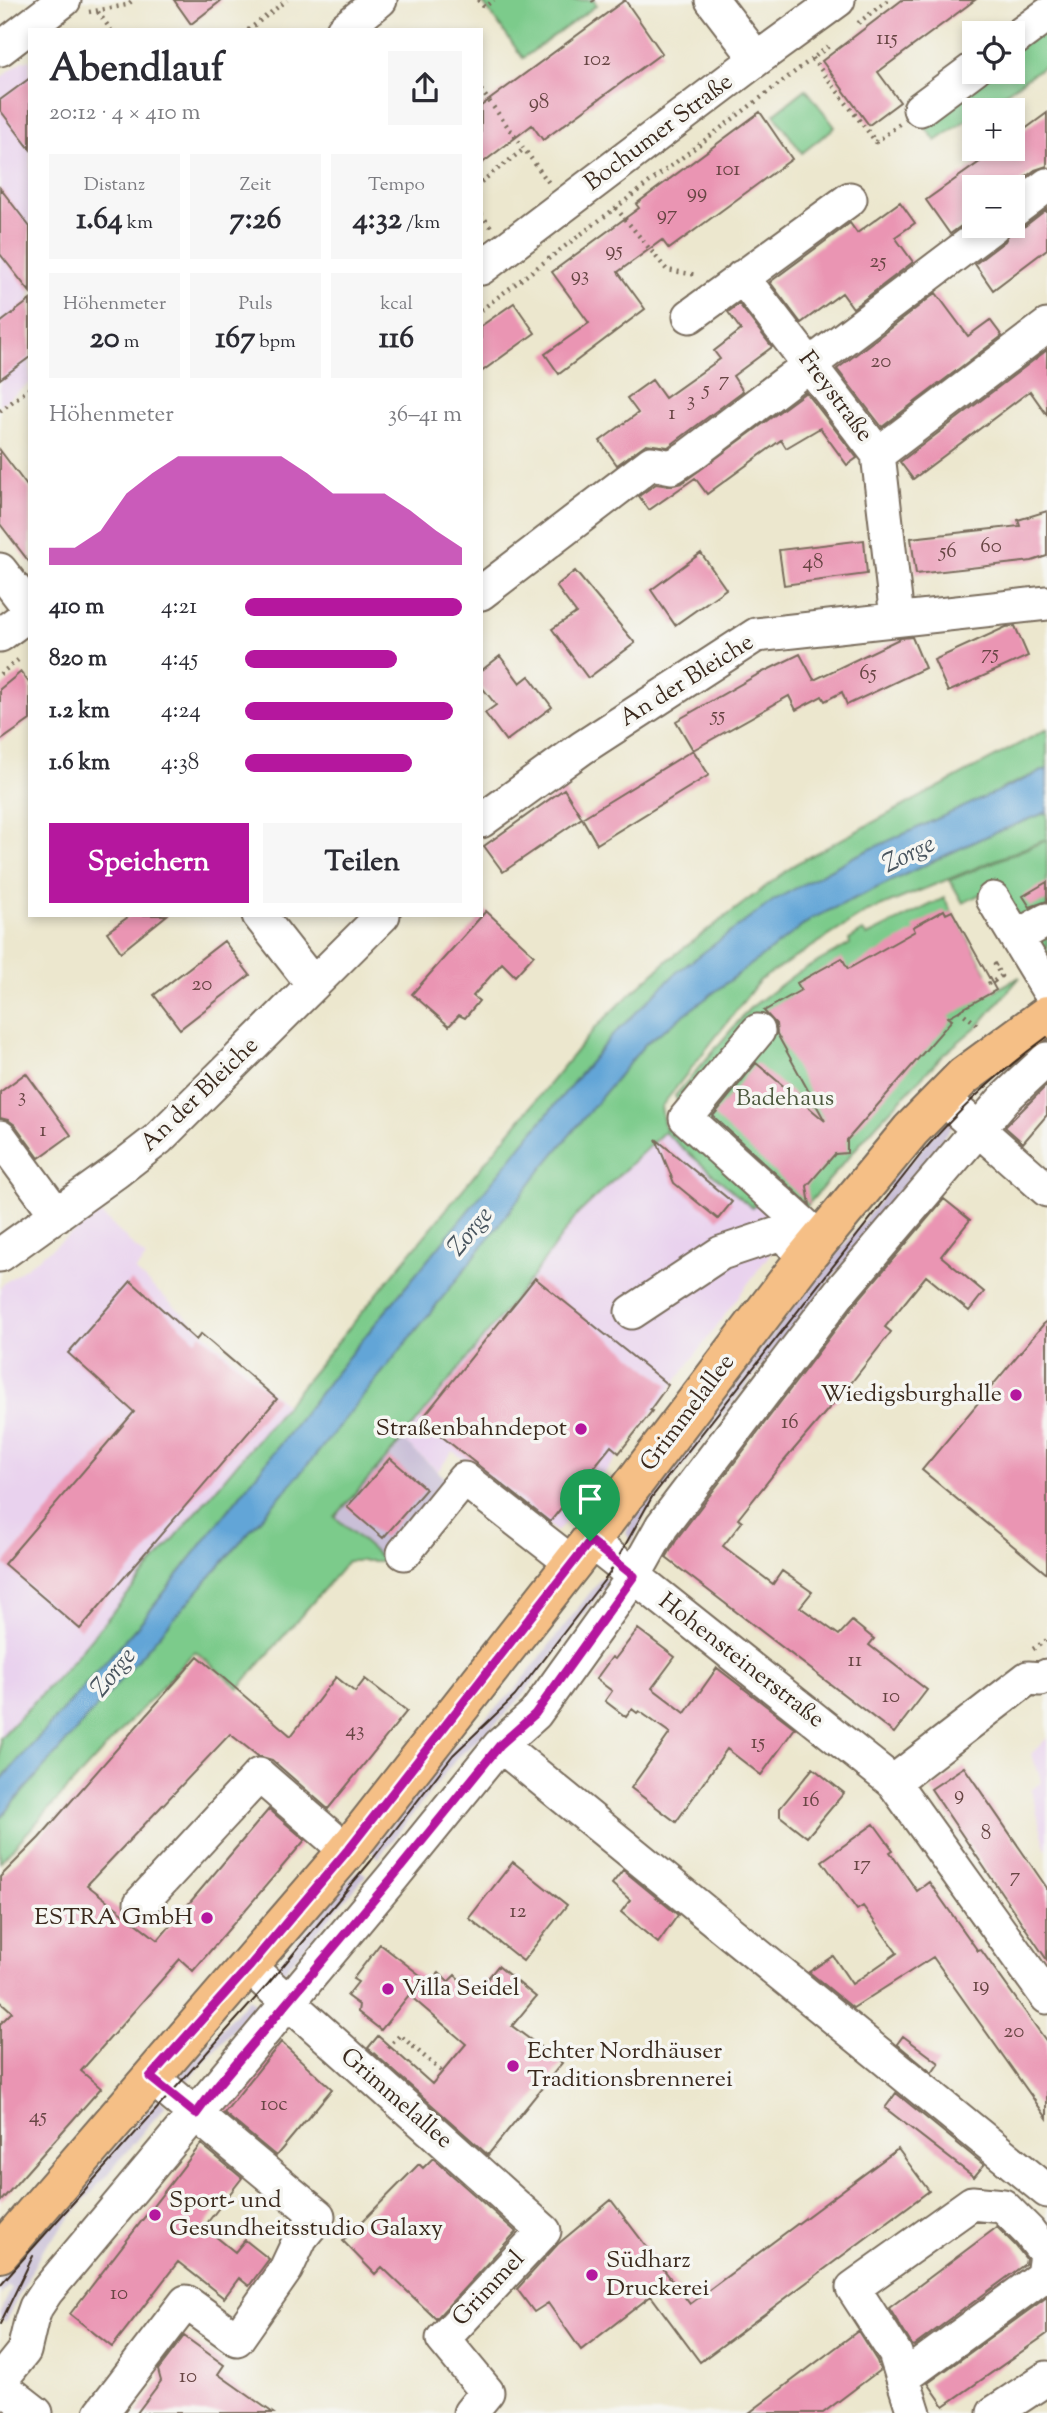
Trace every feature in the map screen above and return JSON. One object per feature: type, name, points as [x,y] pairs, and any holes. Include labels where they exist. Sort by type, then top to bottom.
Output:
[{"type":"main road","name":"Grimmelallee","points":[[0,2253],[347,1851],[813,1249],[911,1130],[964,1076],[1047,1015]]},
{"type":"street","points":[[345,28],[380,0]]},
{"type":"street","points":[[712,0],[757,59]]},
{"type":"street","points":[[40,25],[75,6]]},
{"type":"street","name":"Bochumer Straße","points":[[483,266],[757,59],[847,12]]},
{"type":"street","points":[[1025,31],[1047,15]]},
{"type":"street","points":[[0,49],[28,32]]},
{"type":"street","points":[[920,109],[962,78]]},
{"type":"street","points":[[1025,202],[1047,185]]},
{"type":"street","points":[[690,316],[850,199]]},
{"type":"street","points":[[483,591],[651,463],[672,467],[689,456],[977,238]]},
{"type":"street","name":"Freystraße","points":[[742,277],[878,454],[897,618]]},
{"type":"street","points":[[878,454],[1047,326]]},
{"type":"street","points":[[0,570],[28,608]]},
{"type":"street","name":"An der Bleiche","points":[[483,820],[582,748],[756,635],[1047,603]]},
{"type":"street","points":[[0,635],[28,613]]},
{"type":"street","points":[[993,899],[1047,988]]},
{"type":"street","points":[[261,917],[313,984]]},
{"type":"street","name":"An der Bleiche","points":[[0,1255],[158,1139],[381,917]]},
{"type":"street","points":[[1016,937],[1047,920]]},
{"type":"street","points":[[758,1031],[686,1118],[813,1249]]},
{"type":"street","points":[[36,2413],[0,2383],[24,2351],[36,2307],[46,2292],[500,1745],[535,1714],[634,1576],[662,1526],[839,1293],[977,1130],[1018,1084],[1047,1059]]},
{"type":"street","points":[[943,1098],[1047,1190]]},
{"type":"street","points":[[0,1137],[57,1215]]},
{"type":"street","points":[[632,1312],[721,1253],[781,1233],[813,1249]]},
{"type":"street","name":"Hohensteinerstraße","points":[[411,1558],[464,1479],[486,1497],[581,1552],[634,1576],[893,1782],[1047,1997]]},
{"type":"street","points":[[893,1782],[1041,1670]]},
{"type":"street","points":[[500,1745],[1047,2191]]},
{"type":"street","points":[[141,1903],[258,1775],[347,1851]]},
{"type":"street","name":"Grimmelallee","points":[[249,1967],[544,2231]]},
{"type":"street","points":[[101,2413],[186,2302],[237,2339],[286,2269],[301,2237],[318,2216],[150,2077]]},
{"type":"street","points":[[903,2378],[1043,2276],[1046,2254],[1003,2206],[972,2203],[853,2288],[895,2353],[914,2413]]},
{"type":"street","name":"Grimmel","points":[[470,2413],[487,2392],[443,2339],[544,2231]]},
{"type":"street","points":[[994,2413],[1047,2378]]},
{"type":"path","points":[[75,6],[98,12],[127,5],[133,0]]},
{"type":"path","points":[[251,28],[287,0]]},
{"type":"path","points":[[478,0],[484,7],[494,0]]},
{"type":"path","points":[[847,12],[888,0]]},
{"type":"path","points":[[98,12],[110,28]]},
{"type":"path","points":[[483,308],[834,41]]},
{"type":"path","points":[[812,58],[876,142],[920,109]]},
{"type":"path","points":[[483,93],[584,232]]},
{"type":"path","points":[[483,180],[523,149]]},
{"type":"path","points":[[616,208],[667,270],[719,278],[742,277]]},
{"type":"path","points":[[483,217],[491,228]]},
{"type":"path","points":[[0,411],[28,390]]},
{"type":"path","points":[[988,985],[997,982],[1001,976],[995,965]]},
{"type":"path","points":[[959,1010],[980,1027]]},
{"type":"path","points":[[388,2048],[400,2035],[442,2072]]},
{"type":"shaded area","points":[[28,60],[28,384],[0,405],[0,78],[22,61]]},
{"type":"shaded area","points":[[950,1115],[956,1121],[645,1514],[632,1543],[626,1533],[637,1507],[890,1188],[885,1183],[912,1160]]},
{"type":"shaded area","points":[[665,1131],[752,1207],[760,1200],[780,1218],[775,1247],[654,1411],[557,1532],[453,1451],[438,1471],[402,1440],[532,1277],[578,1214]]},
{"type":"shaded area","points":[[100,1213],[146,1258],[135,1271],[286,1405],[66,1668],[0,1738],[0,1289],[3,1284]]},
{"type":"shaded area","points":[[402,1440],[452,1484],[385,1561],[335,1517]]},
{"type":"shaded area","points":[[602,1577],[611,1578],[523,1695],[457,1758],[378,1858],[371,1851],[449,1752],[515,1690]]},
{"type":"shaded area","points":[[1047,1738],[1046,1849],[1031,1790],[1042,1782],[1031,1754]]},
{"type":"shaded area","points":[[359,1869],[366,1875],[279,1977],[271,1971]]},
{"type":"shaded area","points":[[249,1998],[256,2004],[180,2089],[173,2083]]},
{"type":"shaded area","points":[[158,2098],[166,2105],[42,2251],[5,2322],[0,2318],[0,2313],[12,2288],[8,2286],[0,2296],[0,2280]]},
{"type":"green space","points":[[481,0],[593,0],[597,5],[523,58]]},
{"type":"green space","points":[[1047,19],[1047,64],[1025,79],[1025,35]]},
{"type":"green space","points":[[962,84],[1018,84],[997,98],[962,98],[962,123],[936,141],[918,118]]},
{"type":"green space","points":[[806,89],[835,127],[802,153],[774,114]]},
{"type":"green space","points":[[1047,729],[1047,769],[1007,786],[609,1039],[353,1351],[141,1622],[0,1781],[0,1738],[66,1668],[595,1028],[668,960],[797,863]]},
{"type":"green space","points":[[1047,812],[1047,839],[865,913],[760,980],[661,1107],[665,1131],[672,1123],[679,1104],[675,1096],[749,1009],[794,975],[850,944],[849,940],[863,931],[867,936],[944,898],[986,972],[982,974],[992,992],[1020,977],[982,1022],[943,1055],[876,1125],[800,1214],[760,1200],[752,1208],[664,1132],[578,1214],[532,1277],[402,1440],[335,1517],[385,1561],[348,1561],[239,1688],[195,1651],[0,1862],[0,1818],[315,1456],[544,1166],[645,1044],[813,918],[980,839]]},
{"type":"green space","points":[[1047,840],[1047,962],[998,885],[963,903],[950,880]]},
{"type":"water","name":"Zorge","points":[[1047,769],[1047,812],[980,839],[813,918],[645,1044],[544,1166],[315,1456],[0,1818],[0,1781],[141,1622],[353,1351],[609,1039],[677,972],[774,900],[853,857]]},
{"type":"building","points":[[174,0],[222,0],[191,24]]},
{"type":"building","points":[[625,0],[662,53],[543,140],[532,125],[483,162],[483,105]]},
{"type":"building","points":[[902,0],[975,0],[878,72],[900,102],[869,125],[822,61]]},
{"type":"building","points":[[28,79],[28,146],[0,110],[0,100]]},
{"type":"building","points":[[760,112],[792,159],[669,249],[662,240],[618,272],[645,309],[559,374],[545,354],[589,323],[552,272],[639,208],[636,204]]},
{"type":"building","points":[[1047,113],[1047,166],[1025,177],[1025,175],[962,175],[962,225],[950,234],[926,200],[981,161],[1025,161],[1025,129]]},
{"type":"building","points":[[0,188],[28,224],[28,289],[0,254]]},
{"type":"building","points":[[900,202],[915,223],[895,237],[913,262],[853,308],[842,293],[801,323],[770,282],[850,223],[857,233]]},
{"type":"building","points":[[1047,209],[1047,249],[993,290],[975,264],[1007,238],[1025,238],[1025,226]]},
{"type":"building","points":[[936,293],[968,336],[990,320],[1002,336],[882,427],[837,369]]},
{"type":"building","points":[[28,302],[28,358],[0,379],[0,323]]},
{"type":"building","points":[[514,303],[535,333],[483,371],[483,325]]},
{"type":"building","points":[[739,304],[772,347],[733,376],[743,391],[668,447],[646,444],[617,465],[600,441],[638,413],[627,398],[652,380],[665,398],[720,359],[714,351],[741,330],[728,312]]},
{"type":"building","points":[[1047,350],[1047,415],[1030,391],[913,479],[900,462]]},
{"type":"building","points":[[806,392],[857,458],[847,465],[820,428],[786,448],[781,440],[707,494],[695,478],[649,510],[639,496],[656,484],[669,486],[682,483]]},
{"type":"building","points":[[0,450],[28,487],[28,560],[0,524]]},
{"type":"building","points":[[1047,511],[1047,556],[1032,561],[916,574],[911,538],[1020,526],[1018,520]]},
{"type":"building","points":[[864,540],[867,574],[784,585],[779,550]]},
{"type":"building","points":[[701,553],[726,589],[675,625],[651,590]]},
{"type":"building","points":[[575,571],[635,643],[588,678],[552,629],[576,613],[556,586]]},
{"type":"building","points":[[1015,626],[1028,656],[948,692],[934,660],[1006,627]]},
{"type":"building","points":[[912,637],[925,668],[847,705],[842,692],[825,701],[822,696],[796,710],[789,696],[693,750],[676,721],[757,675],[800,654],[814,680],[901,638]]},
{"type":"building","points":[[500,656],[520,683],[529,676],[552,707],[506,741],[485,713],[496,705],[483,689],[483,669]]},
{"type":"building","points":[[21,672],[28,681],[28,721],[0,741],[0,689]]},
{"type":"building","points":[[693,750],[709,775],[597,844],[582,818]]},
{"type":"building","points":[[564,789],[582,818],[503,872],[484,846]]},
{"type":"building","points":[[1047,882],[1047,901],[1030,907],[1023,896]]},
{"type":"building","name":"Badehaus","points":[[944,910],[946,914],[952,911],[996,990],[948,1017],[952,1020],[847,1140],[847,1153],[835,1154],[807,1186],[810,1205],[713,1116],[756,1063],[825,1121],[777,1034],[776,1024],[764,1011],[801,990],[797,983],[842,958],[848,969],[915,931],[913,927]]},
{"type":"building","points":[[486,911],[534,955],[515,976],[502,963],[473,996],[479,1001],[465,1018],[459,1015],[449,1026],[412,994]]},
{"type":"building","points":[[128,917],[165,917],[121,952],[107,932]]},
{"type":"building","points":[[224,941],[250,975],[180,1029],[154,995]]},
{"type":"building","points":[[26,1073],[71,1135],[39,1158],[15,1125],[0,1118],[0,1092]]},
{"type":"building","points":[[1047,1085],[1047,1115],[1023,1143],[1005,1127]]},
{"type":"building","points":[[656,1139],[732,1202],[718,1219],[674,1183]]},
{"type":"building","points":[[944,1199],[970,1220],[941,1256],[984,1292],[969,1311],[926,1276],[885,1327],[891,1332],[738,1519],[742,1522],[723,1546],[773,1584],[782,1571],[812,1592],[800,1607],[839,1635],[852,1621],[874,1639],[869,1645],[927,1690],[894,1733],[666,1558],[678,1537],[854,1305]]},
{"type":"building","points":[[535,1278],[668,1385],[650,1410],[652,1411],[619,1453],[611,1446],[550,1522],[421,1420]]},
{"type":"building","points":[[131,1281],[196,1340],[201,1334],[277,1399],[80,1629],[4,1564],[134,1412],[68,1353]]},
{"type":"building","name":"Wiedigsburghalle","points":[[1047,1320],[1047,1574],[922,1470]]},
{"type":"building","points":[[390,1458],[426,1489],[383,1538],[347,1507]]},
{"type":"building","points":[[638,1629],[675,1657],[652,1688],[685,1713],[717,1668],[795,1728],[761,1775],[727,1749],[676,1822],[631,1788],[670,1733],[639,1711],[637,1713],[632,1709],[626,1717],[605,1701],[612,1691],[596,1679]]},
{"type":"building","points":[[198,1656],[291,1736],[336,1677],[355,1692],[365,1679],[407,1711],[328,1809],[272,1760],[258,1756],[230,1734],[87,1885],[158,1940],[269,1809],[305,1840],[193,1971],[180,1959],[81,2071],[101,2088],[0,2202],[0,2024],[12,2012],[0,2001],[0,1877],[39,1838]]},
{"type":"building","points":[[964,1767],[1047,1888],[1047,1960],[931,1789]]},
{"type":"building","points":[[813,1768],[844,1793],[807,1837],[780,1816],[780,1808]]},
{"type":"building","points":[[874,1824],[917,1891],[929,1882],[1047,2042],[1047,2118],[933,1957],[853,2008],[809,1972],[833,1956],[852,1984],[897,1953],[863,1906],[857,1910],[822,1861]]},
{"type":"building","points":[[513,1862],[567,1905],[523,1961],[469,1918]]},
{"type":"building","points":[[623,1870],[678,1915],[658,1943],[621,1912],[630,1900],[612,1884]]},
{"type":"building","name":"Echter Nordhäuser Traditionsbrennerei","points":[[380,1944],[429,1982],[439,1973],[448,1982],[455,1975],[474,1995],[498,1966],[536,1997],[512,2026],[562,2063],[488,2155],[368,2048],[378,2036],[432,2084],[466,2044],[409,1995],[381,2030],[358,2012],[359,2005],[347,1996],[358,1982],[353,1979]]},
{"type":"building","points":[[903,2036],[939,2063],[932,2073],[897,2044]]},
{"type":"building","points":[[281,2042],[332,2089],[276,2156],[224,2113]]},
{"type":"building","points":[[896,2093],[984,2165],[974,2177],[885,2108]]},
{"type":"building","points":[[201,2144],[242,2178],[204,2227],[235,2252],[245,2240],[269,2259],[249,2286],[239,2278],[224,2298],[178,2262],[112,2347],[70,2314]]},
{"type":"building","points":[[898,2149],[929,2191],[700,2362],[651,2296],[581,2350],[548,2303],[534,2312],[517,2289],[558,2244],[611,2200],[690,2304]]},
{"type":"building","points":[[433,2158],[516,2232],[436,2319],[382,2267],[375,2274],[343,2241],[419,2164],[423,2168]]},
{"type":"building","points":[[997,2227],[1026,2259],[1025,2264],[912,2345],[889,2308]]},
{"type":"building","points":[[1047,2297],[1047,2334],[944,2406],[928,2383]]},
{"type":"building","points":[[858,2331],[880,2370],[823,2413],[749,2413]]},
{"type":"building","points":[[184,2336],[224,2365],[218,2374],[273,2413],[137,2413],[161,2381],[158,2370]]},
{"type":"tram line","points":[[0,2285],[268,1984],[371,1861],[453,1755],[515,1696],[609,1574],[652,1497],[925,1149],[983,1090],[1047,1037]]},
{"type":"tram line","points":[[0,2324],[33,2256]]},
{"type":"place","name":"Wiedigsburghalle","points":[[1016,1395]]},
{"type":"place","name":"Straßenbahndepot","points":[[581,1429]]},
{"type":"place","name":"ESTRA GmbH","points":[[207,1918]]},
{"type":"place","name":"Villa Seidel","points":[[388,1989]]},
{"type":"place","name":"Echter Nordhäuser Traditionsbrennerei","points":[[513,2066]]},
{"type":"place","name":"Sport- und Gesundheitsstudio Galaxy","points":[[155,2215]]},
{"type":"place","name":"Südharz Druckerei","points":[[592,2275]]},
{"type":"route","points":[[590,1541],[634,1576],[535,1714],[500,1745],[196,2114],[150,2077],[249,1967],[347,1851],[590,1541]]}]
